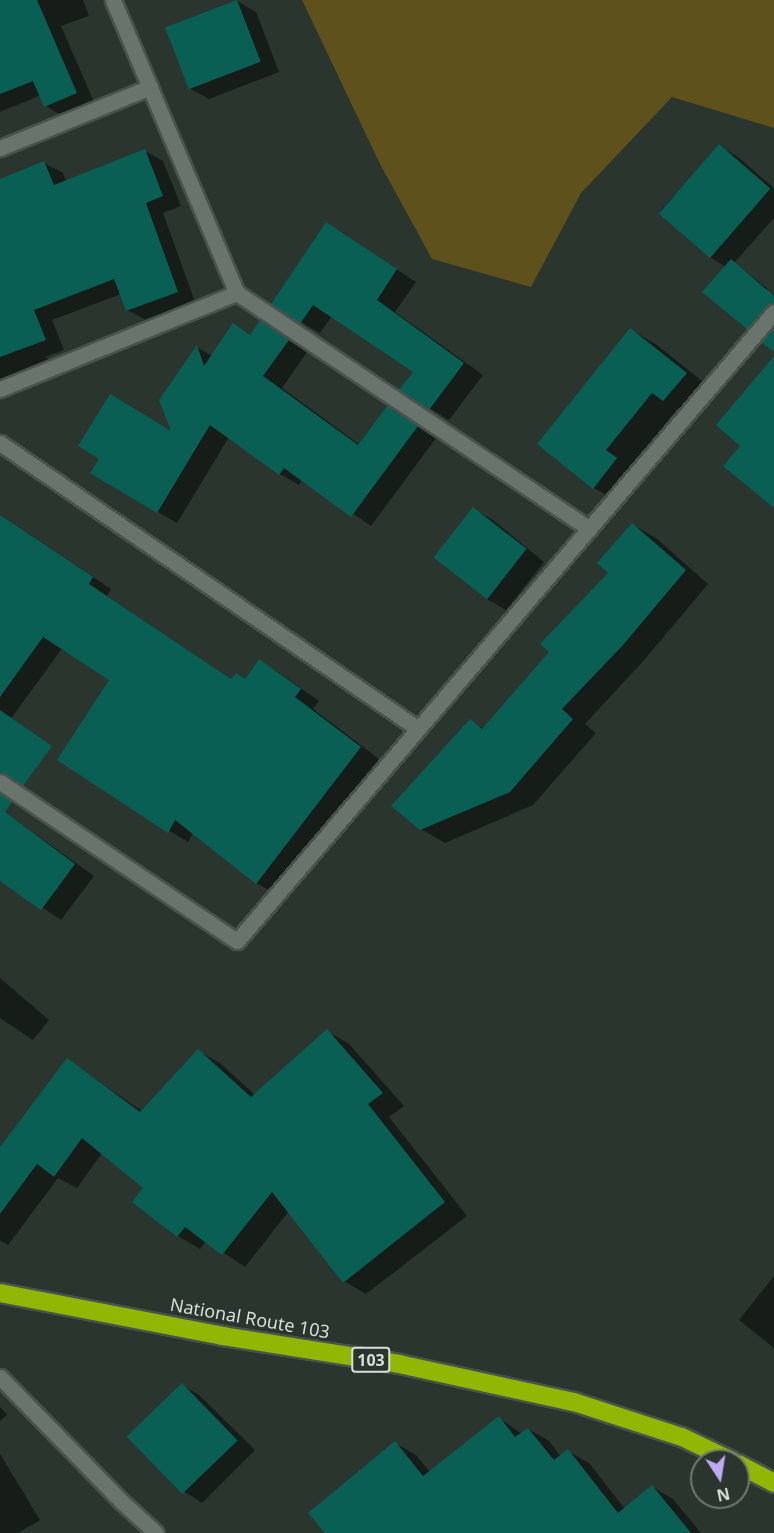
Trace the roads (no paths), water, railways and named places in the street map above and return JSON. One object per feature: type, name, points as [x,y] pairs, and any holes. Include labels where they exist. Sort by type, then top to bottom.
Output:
[{"type":"highway","name":"National Route 103","points":[[0,1293],[223,1336],[399,1364],[574,1402],[682,1437],[707,1449]]},
{"type":"highway","points":[[750,1470],[774,1483]]},
{"type":"street","points":[[112,0],[237,293],[589,529]]},
{"type":"street","points":[[0,148],[150,87]]},
{"type":"street","points":[[0,389],[237,293]]},
{"type":"street","points":[[0,782],[237,941],[774,312]]},
{"type":"street","points":[[0,443],[417,728]]},
{"type":"street","points":[[0,1377],[121,1501],[156,1533]]}]
